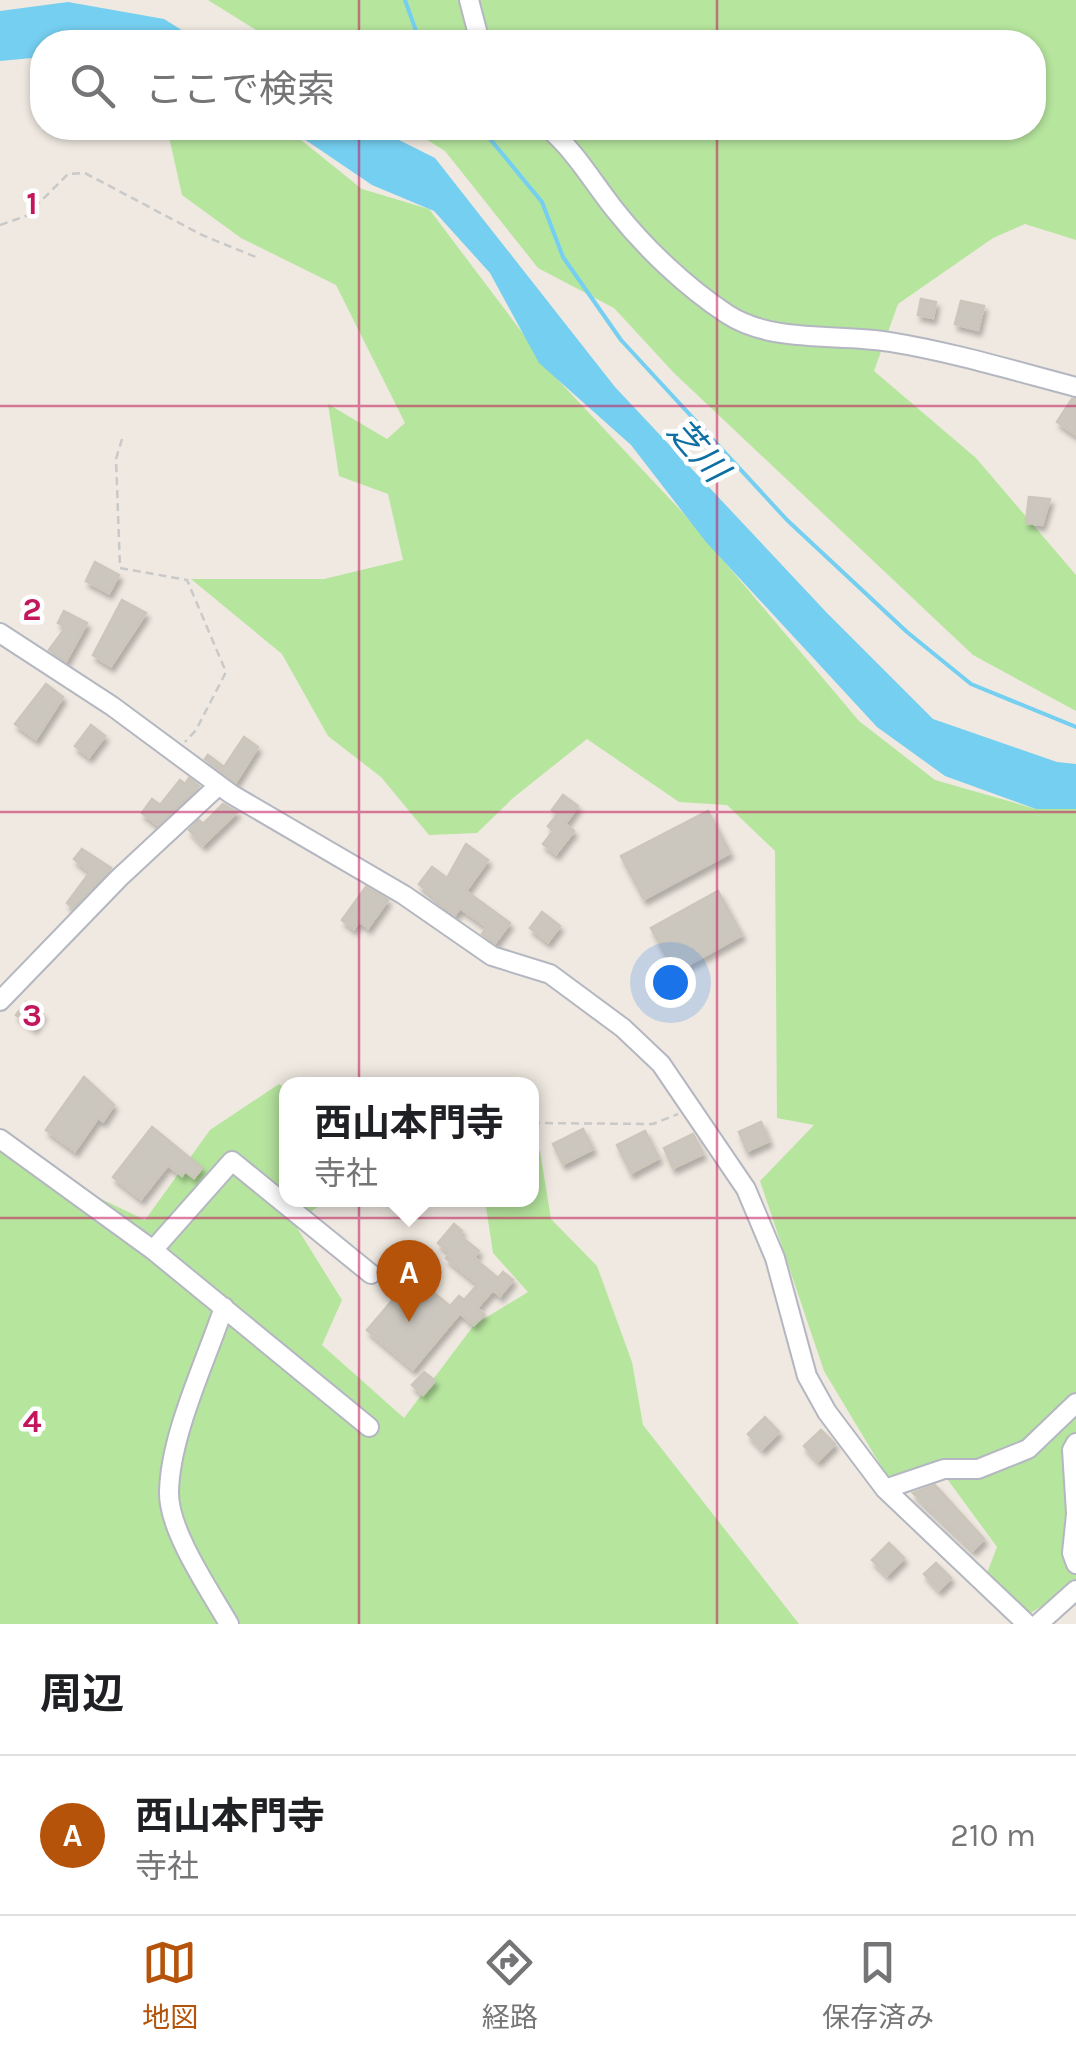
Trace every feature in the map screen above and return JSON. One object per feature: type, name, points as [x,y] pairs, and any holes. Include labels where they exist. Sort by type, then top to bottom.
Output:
[{"type":"street","points":[[468,0],[477,30]]},
{"type":"street","points":[[562,140],[573,150],[616,212],[670,268],[745,324],[779,333],[842,334],[895,342],[1076,387]]},
{"type":"street","points":[[0,633],[112,706],[218,786],[404,895],[492,956],[550,974],[623,1028],[662,1064],[694,1108],[753,1206],[775,1258],[807,1376],[827,1412],[885,1490],[1028,1624]]},
{"type":"street","points":[[0,1001],[118,878],[218,786]]},
{"type":"street","points":[[0,1139],[153,1250],[369,1428]]},
{"type":"street","points":[[153,1250],[232,1161],[279,1199]]},
{"type":"street","points":[[289,1207],[371,1274]]},
{"type":"street","points":[[224,1308],[183,1428],[168,1494],[193,1563],[229,1624]]},
{"type":"street","points":[[885,1490],[944,1470],[978,1469],[1028,1449],[1076,1403]]},
{"type":"street","points":[[1076,1443],[1072,1450],[1076,1514],[1072,1553],[1076,1564]]},
{"type":"street","points":[[1038,1624],[1076,1590]]},
{"type":"path","points":[[0,225],[26,216],[68,174],[85,173],[202,235],[258,258]]},
{"type":"path","points":[[122,439],[116,459],[120,568],[187,580],[226,672],[196,730],[173,754]]},
{"type":"path","points":[[539,1123],[653,1124],[694,1108]]},
{"type":"green space","points":[[208,0],[1076,0],[1076,240],[1025,224],[993,238],[898,304],[874,371],[976,458],[1076,575],[1076,711],[973,655],[674,373],[614,308],[538,268],[445,151],[427,140],[1046,140],[1046,30],[256,30]]},
{"type":"green space","points":[[170,140],[301,140],[362,189],[429,209],[558,380],[684,514],[859,721],[935,780],[1036,809],[1076,808],[1076,1585],[1029,1614],[987,1573],[997,1547],[942,1472],[887,1476],[824,1371],[760,1181],[814,1125],[777,1118],[775,851],[727,805],[679,802],[587,739],[513,798],[477,833],[429,835],[381,777],[328,736],[282,654],[191,579],[324,579],[403,560],[388,494],[339,476],[328,404],[387,439],[405,423],[336,285],[241,238],[182,195]]},
{"type":"green space","points":[[279,1084],[279,1207],[318,1207],[294,1223],[342,1300],[322,1345],[404,1418],[474,1325],[528,1292],[493,1253],[486,1207],[539,1207],[540,1151],[551,1219],[597,1266],[632,1362],[643,1425],[799,1624],[0,1624],[0,1139],[35,1167],[145,1220],[210,1130]]},
{"type":"water","points":[[68,2],[164,19],[182,30],[30,30],[30,58],[0,61],[0,11]]},
{"type":"water","points":[[306,140],[399,140],[435,158],[615,387],[827,613],[933,719],[1057,762],[1076,764],[1076,809],[1036,809],[945,776],[877,727],[706,542],[631,445],[539,363],[490,273],[434,211],[372,185]]},
{"type":"building","points":[[921,299],[936,302],[933,318],[918,315]]},
{"type":"building","points":[[961,301],[984,306],[978,330],[955,324]]},
{"type":"building","points":[[1072,399],[1076,399],[1076,435],[1057,422]]},
{"type":"building","points":[[1029,497],[1050,499],[1042,525],[1026,523]]},
{"type":"building","points":[[95,562],[119,575],[109,593],[86,581]]},
{"type":"building","points":[[122,600],[146,613],[111,666],[93,655]]},
{"type":"building","points":[[64,611],[87,623],[66,661],[49,650],[66,627],[58,623]]},
{"type":"building","points":[[46,684],[63,697],[36,739],[15,724]]},
{"type":"building","points":[[91,725],[105,736],[89,757],[75,746]]},
{"type":"building","points":[[244,737],[258,747],[236,782],[205,759],[208,755],[224,767]]},
{"type":"building","points":[[189,778],[199,786],[158,825],[142,813],[152,799],[160,805],[180,780],[185,784]]},
{"type":"building","points":[[563,795],[578,806],[565,824],[574,831],[556,854],[543,844],[553,831],[548,826],[558,814],[552,810]]},
{"type":"building","points":[[223,804],[237,812],[203,845],[189,830],[199,820],[203,824]]},
{"type":"building","points":[[708,811],[730,853],[644,899],[621,856]]},
{"type":"building","points":[[466,844],[488,860],[466,891],[510,923],[495,943],[482,934],[487,927],[460,908],[455,915],[419,884],[432,867],[447,878]]},
{"type":"building","points":[[82,849],[111,868],[73,908],[67,903],[90,872],[74,859]]},
{"type":"building","points":[[366,887],[388,900],[368,928],[359,921],[354,929],[342,920]]},
{"type":"building","points":[[718,891],[742,935],[675,972],[651,928]]},
{"type":"building","points":[[542,912],[560,926],[548,942],[530,928]]},
{"type":"building","points":[[26,1002],[43,1014],[34,1028],[16,1015]]},
{"type":"building","points":[[84,1077],[114,1105],[103,1121],[98,1118],[75,1151],[46,1130]]},
{"type":"building","points":[[761,1122],[769,1141],[747,1151],[739,1132]]},
{"type":"building","points":[[152,1127],[202,1168],[194,1178],[185,1171],[182,1176],[168,1165],[141,1199],[113,1177]]},
{"type":"building","points":[[583,1129],[593,1149],[563,1164],[553,1144]]},
{"type":"building","points":[[645,1131],[659,1158],[631,1173],[617,1145]]},
{"type":"building","points":[[693,1134],[703,1154],[673,1168],[664,1148]]},
{"type":"building","points":[[454,1224],[462,1231],[459,1235],[479,1251],[474,1257],[481,1264],[498,1278],[503,1272],[513,1280],[500,1296],[493,1290],[477,1308],[484,1314],[474,1325],[460,1313],[413,1369],[367,1330],[413,1276],[450,1306],[459,1296],[464,1300],[478,1284],[446,1258],[450,1253],[438,1243]]},
{"type":"building","points":[[424,1372],[435,1381],[423,1395],[412,1385]]},
{"type":"building","points":[[765,1417],[779,1432],[762,1449],[748,1434]]},
{"type":"building","points":[[821,1430],[835,1444],[818,1461],[804,1446]]},
{"type":"building","points":[[935,1485],[984,1539],[973,1550],[913,1493]]},
{"type":"building","points":[[889,1543],[904,1558],[887,1575],[872,1560]]},
{"type":"building","points":[[936,1563],[951,1578],[939,1590],[924,1574]]},
{"type":"waterway","points":[[405,0],[416,30]]},
{"type":"waterway","name":"芝川","points":[[491,140],[542,202],[563,257],[621,340],[787,520],[907,632],[971,684],[1076,727]]},
{"type":"place","name":"西山本門寺","points":[[409,1322]]}]
